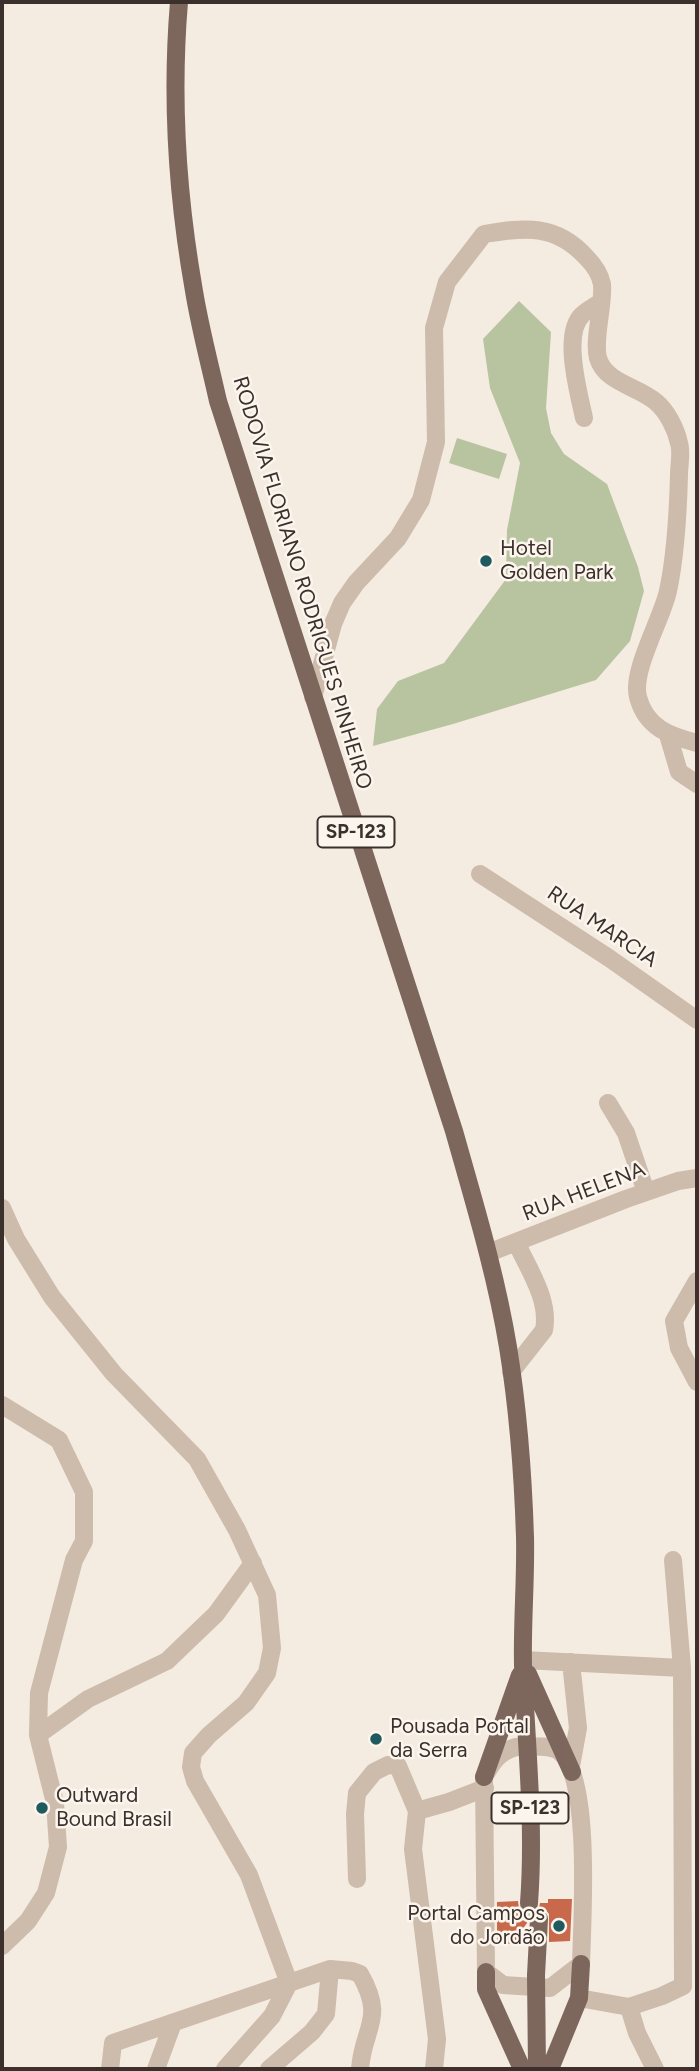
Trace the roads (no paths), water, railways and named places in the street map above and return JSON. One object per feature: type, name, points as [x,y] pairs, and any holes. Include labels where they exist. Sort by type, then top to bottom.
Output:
[{"type":"main road","name":"RODOVIA FLORIANO RODRIGUES PINHEIRO","points":[[179,2],[174,62],[176,138],[194,295],[218,401],[454,1131],[488,1253],[508,1346],[517,1422],[524,1538],[523,1662],[536,1963],[537,2069]]},
{"type":"main road","points":[[523,1662],[572,1769]]},
{"type":"main road","points":[[485,1782],[523,1662]]},
{"type":"main road","points":[[550,2069],[579,1998],[581,1964]]},
{"type":"main road","points":[[486,1972],[486,1989],[522,2069]]},
{"type":"street","points":[[313,697],[333,624],[342,603],[356,583],[398,538],[421,500],[436,442],[434,328],[447,282],[484,234],[518,228],[540,229],[563,237],[594,265],[602,282],[597,357],[603,368],[622,383],[656,401],[668,417],[680,444],[678,513],[668,592],[638,677],[637,695],[643,710],[656,727],[668,735],[697,743]]},
{"type":"street","points":[[584,418],[573,366],[574,332],[580,316],[601,302]]},
{"type":"street","points":[[668,735],[679,772],[697,784]]},
{"type":"street","name":"RUA MARCIA","points":[[480,874],[609,958],[697,1020]]},
{"type":"street","points":[[608,1103],[626,1133],[646,1192]]},
{"type":"street","name":"RUA HELENA","points":[[488,1253],[646,1192],[678,1181],[697,1178]]},
{"type":"street","points":[[2,1208],[16,1239],[52,1297],[114,1374],[197,1459],[253,1563],[267,1595],[272,1648],[267,1673],[246,1703],[209,1735],[193,1753],[191,1767],[195,1781],[249,1875],[289,1983],[272,2016],[225,2069]]},
{"type":"street","points":[[511,1372],[544,1330],[545,1323],[540,1293],[516,1242]]},
{"type":"street","points":[[697,1281],[674,1321],[679,1348],[697,1382]]},
{"type":"street","points":[[2,1405],[59,1440],[84,1492],[84,1541],[74,1560],[39,1693],[38,1735],[55,1803],[58,1847],[46,1893],[28,1921],[2,1946]]},
{"type":"street","points":[[579,1998],[629,2007],[683,1986],[685,1978],[682,1668],[673,1560]]},
{"type":"street","points":[[38,1735],[89,1699],[166,1661],[216,1614],[253,1563]]},
{"type":"street","points":[[523,1662],[682,1668]]},
{"type":"street","points":[[570,1662],[578,1728],[572,1769]]},
{"type":"street","points":[[516,1747],[557,1749],[572,1769],[581,1821],[581,1964],[550,1988],[503,1985],[486,1972],[485,1782],[493,1761],[502,1751],[516,1747]]},
{"type":"street","points":[[357,1879],[357,1793],[374,1772],[388,1765],[398,1766],[417,1811],[413,1849],[438,2039],[434,2069]]},
{"type":"street","points":[[417,1811],[449,1802],[485,1782]]},
{"type":"street","points":[[270,2069],[312,2032],[326,2014],[330,1969]]},
{"type":"street","points":[[110,2069],[113,2043],[330,1969],[360,1974],[370,1994],[373,2017],[360,2060],[360,2069]]},
{"type":"street","points":[[629,2007],[637,2033],[654,2069]]},
{"type":"street","points":[[156,2069],[173,2023]]},
{"type":"tunnel","points":[[529,1903],[530,1920]]},
{"type":"place","name":"Hotel Golden Park","points":[[486,561]]},
{"type":"place","name":"Pousada Portal da Serra","points":[[376,1739]]},
{"type":"place","name":"Outward Bound Brasil","points":[[42,1808]]},
{"type":"place","name":"Portal Campos do Jordão","points":[[559,1926]]}]
